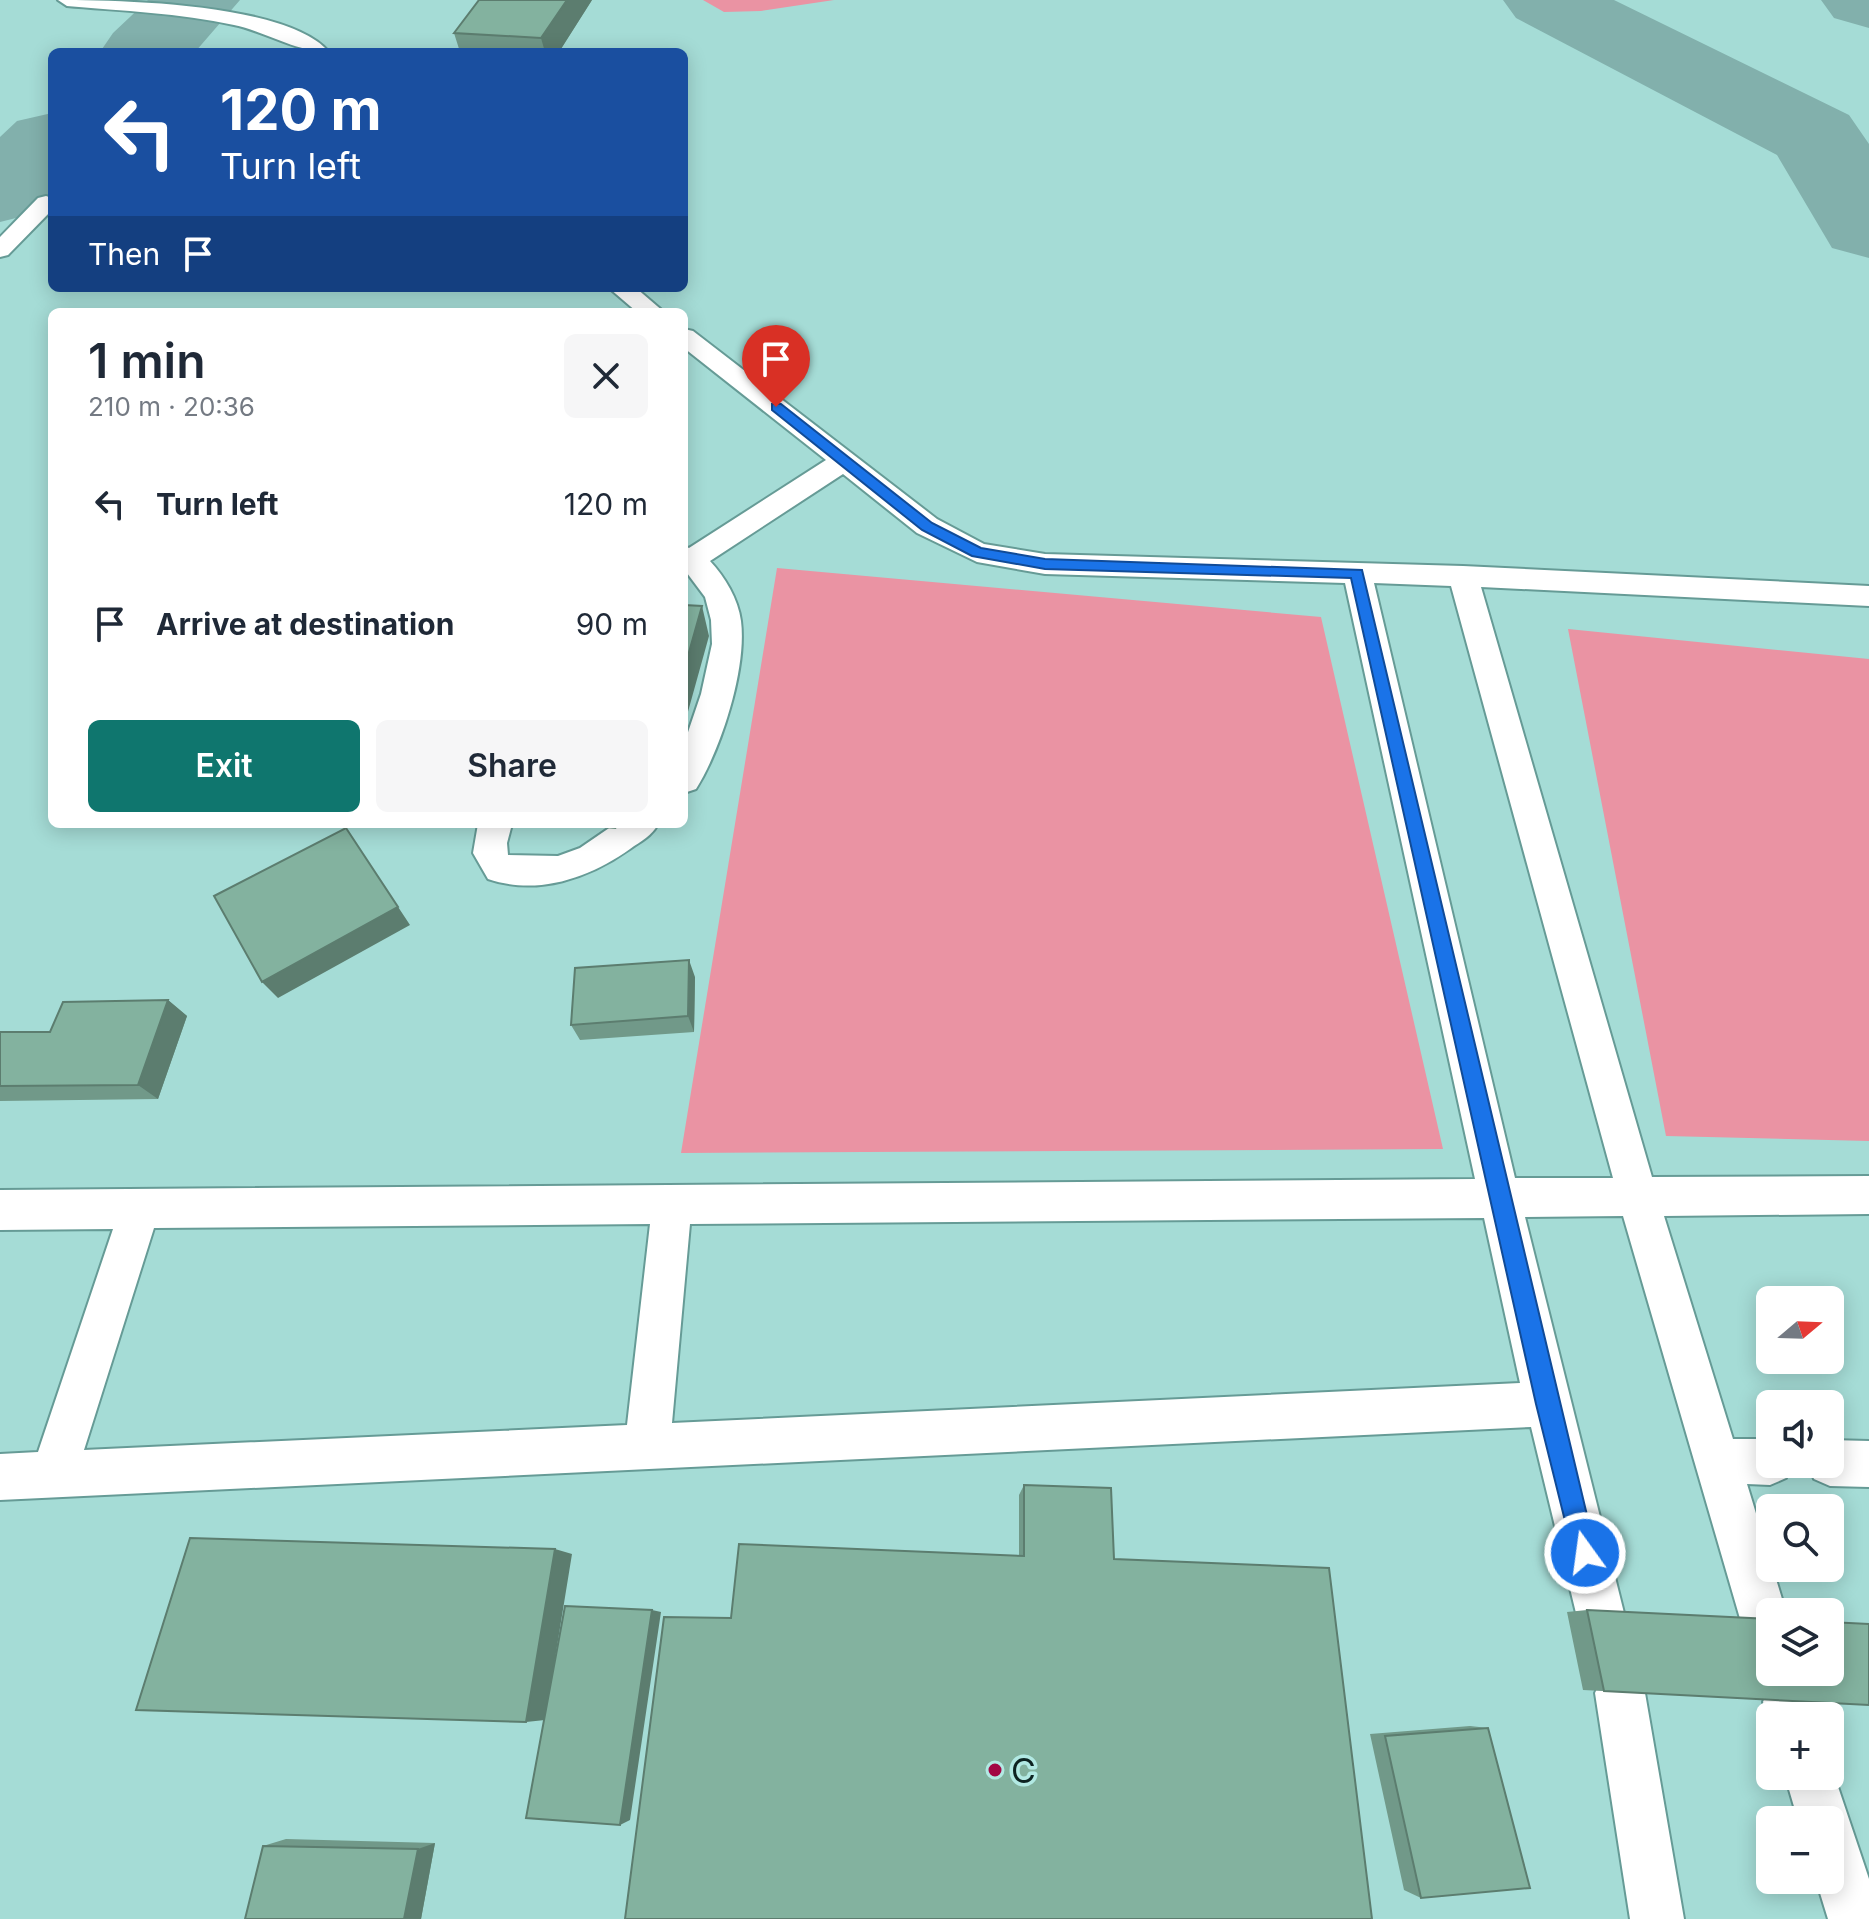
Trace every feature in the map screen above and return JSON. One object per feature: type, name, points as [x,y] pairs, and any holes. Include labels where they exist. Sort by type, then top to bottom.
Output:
[{"type":"lane","points":[[67,0],[183,13],[267,28],[310,48]]},
{"type":"lane","points":[[0,250],[46,203]]},
{"type":"lane","points":[[626,292],[647,308]]},
{"type":"lane","points":[[688,339],[927,526],[977,552],[1045,564],[1463,576],[1869,596]]},
{"type":"lane","points":[[688,774],[728,649],[728,610],[711,581],[688,558],[845,460]]},
{"type":"lane","points":[[1357,573],[1547,1404],[1600,1613]]},
{"type":"lane","points":[[1463,576],[1638,1197],[1758,1598]]},
{"type":"lane","points":[[494,828],[487,847],[491,860],[500,869],[559,870],[592,858],[635,828]]},
{"type":"lane","points":[[0,1210],[1869,1195]]},
{"type":"lane","points":[[647,1448],[672,1205]]},
{"type":"lane","points":[[54,1474],[140,1209]]},
{"type":"lane","points":[[0,1477],[1547,1404]]},
{"type":"lane","points":[[1717,1461],[1756,1462]]},
{"type":"lane","points":[[1844,1463],[1869,1464]]},
{"type":"lane","points":[[1620,1693],[1657,1919]]},
{"type":"lane","points":[[1844,1884],[1855,1919]]},
{"type":"shaded area","points":[[703,0],[834,0],[761,11],[724,12]]},
{"type":"shaded area","points":[[777,568],[1321,617],[1443,1149],[681,1153]]},
{"type":"shaded area","points":[[1568,629],[1869,659],[1869,1141],[1666,1136]]},
{"type":"building","points":[[479,0],[567,0],[541,38],[454,33]]},
{"type":"building","points":[[688,605],[702,606],[688,656]]},
{"type":"building","points":[[346,828],[398,907],[262,982],[214,896]]},
{"type":"building","points":[[689,960],[688,1016],[571,1025],[575,968]]},
{"type":"building","points":[[168,1000],[138,1085],[0,1086],[0,1032],[50,1032],[63,1002]]},
{"type":"building","name":"C","points":[[1024,1485],[1111,1488],[1114,1559],[1329,1568],[1372,1919],[625,1919],[664,1617],[731,1618],[739,1544],[1024,1556]]},
{"type":"building","points":[[190,1538],[555,1549],[526,1722],[136,1710]]},
{"type":"building","points":[[565,1606],[652,1610],[620,1825],[526,1818]]},
{"type":"building","points":[[1587,1610],[1756,1618],[1756,1686],[1844,1686],[1844,1623],[1869,1624],[1869,1705],[1604,1691]]},
{"type":"building","points":[[1488,1728],[1530,1888],[1421,1898],[1385,1736]]},
{"type":"building","points":[[263,1846],[418,1849],[404,1919],[245,1919]]},
{"type":"taxiway","points":[[149,48],[197,0]]},
{"type":"taxiway","points":[[1546,0],[1815,136],[1869,226]]},
{"type":"taxiway","points":[[1864,0],[1869,2]]},
{"type":"taxiway","points":[[0,191],[48,146]]},
{"type":"place","name":"C","points":[[995,1770]]},
{"type":"route","points":[[776,407],[927,526],[977,552],[1045,564],[1357,573],[1547,1404],[1585,1553]]}]
